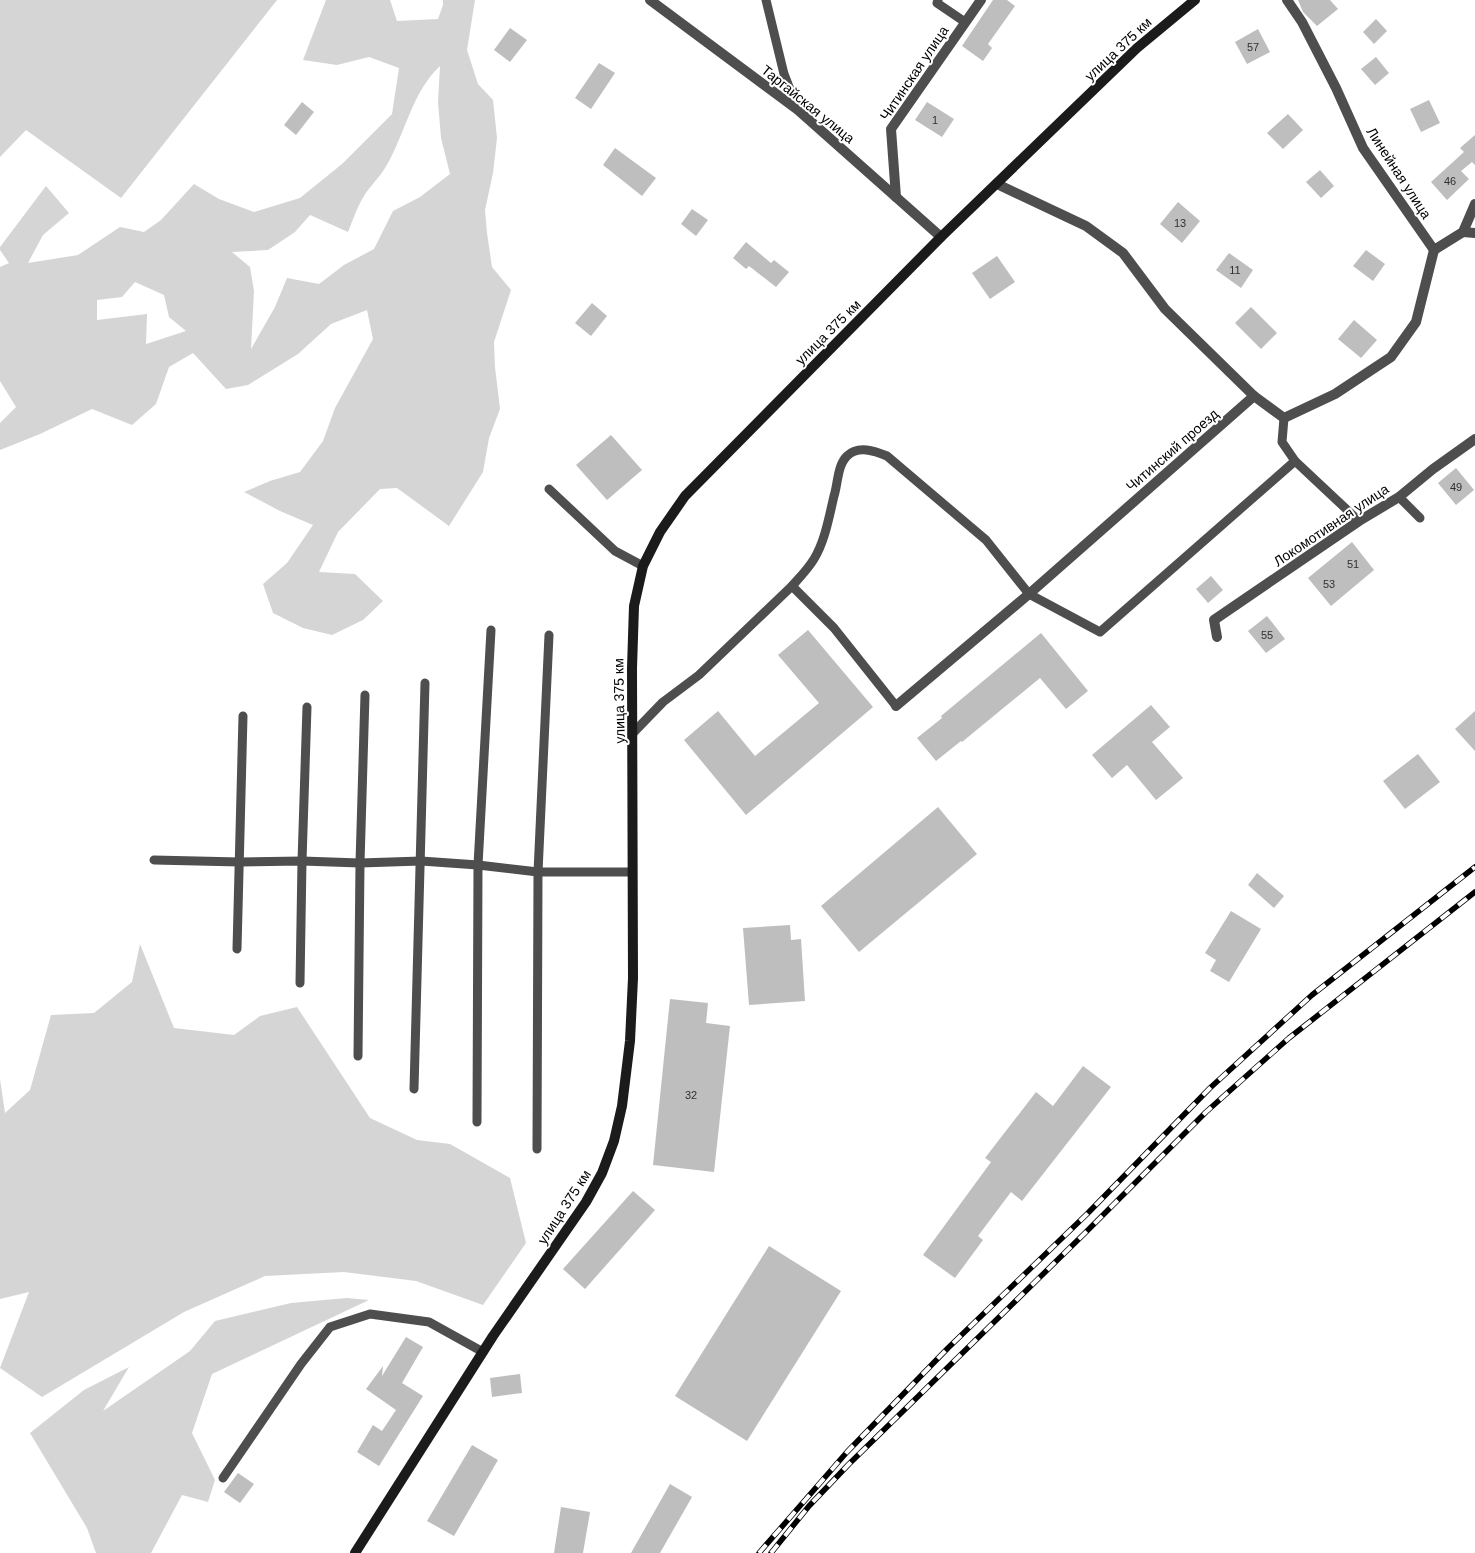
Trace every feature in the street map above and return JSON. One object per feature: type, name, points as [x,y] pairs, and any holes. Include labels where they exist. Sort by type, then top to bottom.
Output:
[{"type":"main road","name":"улица 375 км","points":[[355,1553],[483,1352],[586,1202],[602,1173],[614,1141],[622,1106],[630,1041],[633,978],[632,632],[634,606],[643,566],[660,532],[685,496],[941,237],[1137,48],[1195,0]]},
{"type":"street","name":"Таргайская улица","points":[[650,0],[798,110],[941,237]]},
{"type":"street","name":"Читинская улица","points":[[896,197],[891,129],[981,0]]},
{"type":"street","name":"Линейная улица","points":[[1287,0],[1302,22],[1336,88],[1363,148],[1434,250]]},
{"type":"street","points":[[997,184],[1086,226],[1123,253],[1165,309],[1254,396],[1284,418],[1335,394],[1391,358],[1416,322],[1434,250],[1463,232],[1475,204]]},
{"type":"street","points":[[1463,232],[1475,233]]},
{"type":"street","name":"Читинский проезд","points":[[896,706],[1029,594],[1254,396]]},
{"type":"street","name":"Локомотивная улица","points":[[1217,637],[1214,620],[1359,521],[1399,496],[1475,439]]},
{"type":"lane","points":[[766,0],[784,74],[798,110]]},
{"type":"lane","points":[[938,0],[937,3],[965,22]]},
{"type":"lane","points":[[1284,418],[1282,442],[1295,461],[1359,521]]},
{"type":"lane","points":[[633,733],[663,702],[700,675],[792,586],[806,570],[816,557],[826,528],[841,466],[847,455],[858,450],[871,450],[887,456],[986,540],[1029,594],[1100,632],[1295,461]]},
{"type":"lane","points":[[549,489],[615,551],[643,566]]},
{"type":"lane","points":[[1399,496],[1420,518]]},
{"type":"lane","points":[[792,586],[834,628],[896,706]]},
{"type":"lane","points":[[477,1122],[478,865],[491,630]]},
{"type":"lane","points":[[537,1149],[538,872],[549,635]]},
{"type":"lane","points":[[414,1089],[425,683]]},
{"type":"lane","points":[[358,1056],[360,863],[365,695]]},
{"type":"lane","points":[[300,983],[307,707]]},
{"type":"lane","points":[[237,948],[244,716]]},
{"type":"lane","points":[[154,860],[360,863],[421,861],[538,872],[632,872]]},
{"type":"lane","points":[[223,1478],[301,1364],[330,1328],[370,1314],[430,1322],[483,1352]]},
{"type":"shaded area","points":[[0,0],[277,0],[121,198],[26,130],[0,157]]},
{"type":"shaded area","points":[[326,0],[390,0],[397,21],[438,19],[443,0],[475,0],[467,50],[478,84],[493,100],[497,138],[493,173],[485,210],[487,233],[492,267],[511,290],[494,342],[500,409],[489,438],[483,472],[449,526],[397,488],[380,489],[338,532],[319,572],[355,574],[383,601],[363,620],[332,635],[303,628],[273,613],[263,584],[287,563],[313,525],[280,511],[244,492],[270,481],[300,472],[323,441],[335,408],[373,339],[367,310],[331,324],[298,354],[248,385],[226,389],[193,353],[169,367],[156,404],[132,425],[92,409],[40,434],[0,450],[0,423],[16,407],[0,381],[0,267],[9,263],[0,247],[46,186],[69,213],[43,235],[28,263],[78,255],[120,227],[144,232],[161,220],[194,184],[219,199],[254,212],[300,198],[342,164],[392,114],[399,68],[369,57],[337,65],[303,60]],"holes":[[[440,66],[438,102],[441,138],[450,174],[420,197],[393,211],[374,249],[344,265],[319,284],[287,278],[275,307],[251,349],[254,291],[250,267],[232,252],[268,250],[295,232],[310,215],[348,232],[362,200],[383,172],[392,156],[422,89]],[[135,282],[164,295],[169,317],[186,331],[146,344],[147,314],[97,320],[97,300],[122,297]]]},
{"type":"shaded area","points":[[140,944],[174,1028],[234,1035],[260,1016],[297,1007],[370,1118],[417,1140],[450,1144],[510,1178],[526,1243],[483,1305],[416,1281],[344,1272],[265,1276],[184,1312],[42,1397],[0,1368],[29,1292],[0,1299],[0,1079],[5,1113],[30,1090],[51,1015],[94,1013],[132,982]]},
{"type":"shaded area","points":[[347,1298],[369,1300],[212,1374],[192,1433],[215,1480],[208,1502],[182,1495],[151,1553],[96,1553],[87,1528],[30,1433],[84,1390],[129,1367],[103,1411],[190,1351],[215,1321],[291,1303]]},
{"type":"building","points":[[993,0],[1007,0],[1015,6],[988,44],[992,48],[983,61],[962,46]]},
{"type":"building","points":[[1298,0],[1330,0],[1338,9],[1317,26],[1303,12]]},
{"type":"building","points":[[1376,19],[1387,31],[1374,44],[1363,32]]},
{"type":"building","points":[[510,28],[527,40],[510,62],[494,50]]},
{"type":"building","points":[[1258,29],[1270,52],[1247,64],[1235,42]]},
{"type":"building","points":[[1376,57],[1389,73],[1375,85],[1361,69]]},
{"type":"building","points":[[599,63],[615,73],[591,109],[575,98]]},
{"type":"building","points":[[1429,100],[1440,123],[1421,132],[1410,109]]},
{"type":"building","points":[[302,102],[314,112],[296,135],[284,125]]},
{"type":"building","points":[[927,102],[954,119],[942,137],[915,120]]},
{"type":"building","points":[[1288,114],[1303,130],[1283,149],[1267,133]]},
{"type":"building","points":[[1475,135],[1475,165],[1472,162],[1461,171],[1469,179],[1447,200],[1431,182],[1464,152],[1460,148]]},
{"type":"building","points":[[615,148],[656,178],[642,196],[603,165]]},
{"type":"building","points":[[1320,170],[1334,186],[1321,198],[1306,182]]},
{"type":"building","points":[[1178,202],[1200,221],[1182,243],[1160,224]]},
{"type":"building","points":[[692,209],[708,220],[696,236],[681,224]]},
{"type":"building","points":[[746,242],[771,263],[774,260],[789,272],[776,287],[749,266],[746,269],[733,258]]},
{"type":"building","points":[[1366,250],[1385,264],[1373,281],[1353,266]]},
{"type":"building","points":[[1229,253],[1253,270],[1241,288],[1216,270]]},
{"type":"building","points":[[997,256],[1015,282],[990,299],[972,273]]},
{"type":"building","points":[[592,303],[607,316],[591,336],[575,323]]},
{"type":"building","points":[[1251,307],[1277,333],[1261,349],[1235,323]]},
{"type":"building","points":[[1354,320],[1377,340],[1361,358],[1338,339]]},
{"type":"building","points":[[611,435],[642,470],[607,500],[576,465]]},
{"type":"building","points":[[1456,468],[1474,490],[1456,505],[1438,483]]},
{"type":"building","points":[[1352,542],[1374,570],[1331,606],[1308,578]]},
{"type":"building","points":[[1211,576],[1223,590],[1208,603],[1196,589]]},
{"type":"building","points":[[1267,616],[1285,639],[1266,653],[1248,631]]},
{"type":"building","points":[[808,630],[873,707],[746,815],[684,740],[718,711],[755,756],[819,703],[778,655]]},
{"type":"building","points":[[1041,633],[1088,691],[1066,709],[1040,678],[936,761],[917,738]]},
{"type":"building","points":[[1151,705],[1170,727],[1152,742],[1183,778],[1156,800],[1127,765],[1112,778],[1092,755]]},
{"type":"building","points":[[1475,711],[1475,751],[1455,729]]},
{"type":"building","points":[[1418,754],[1440,782],[1405,809],[1383,781]]},
{"type":"building","points":[[938,807],[977,854],[859,952],[821,906]]},
{"type":"building","points":[[1257,873],[1284,896],[1274,908],[1248,885]]},
{"type":"building","points":[[1231,911],[1261,929],[1229,982],[1210,971],[1216,960],[1205,953]]},
{"type":"building","points":[[790,925],[791,940],[801,939],[805,1001],[749,1005],[743,928]]},
{"type":"building","points":[[670,999],[708,1003],[706,1023],[730,1026],[714,1172],[653,1165]]},
{"type":"building","points":[[1083,1066],[1111,1087],[1022,1201],[1011,1192],[978,1236],[983,1240],[955,1278],[923,1255],[991,1162],[985,1158],[1036,1092],[1053,1106]]},
{"type":"building","points":[[633,1191],[655,1210],[585,1289],[563,1269]]},
{"type":"building","points":[[769,1246],[841,1291],[747,1441],[675,1396]]},
{"type":"building","points":[[406,1337],[423,1347],[402,1383],[423,1396],[379,1466],[357,1452],[373,1425],[382,1431],[396,1410],[366,1389],[383,1366],[382,1376]]},
{"type":"building","points":[[520,1374],[522,1393],[492,1397],[490,1378]]},
{"type":"building","points":[[472,1445],[498,1460],[454,1536],[427,1521]]},
{"type":"building","points":[[238,1473],[254,1484],[240,1503],[224,1492]]},
{"type":"building","points":[[670,1484],[692,1497],[660,1553],[631,1553]]},
{"type":"building","points":[[561,1507],[590,1512],[583,1553],[554,1553]]},
{"type":"railway","points":[[759,1553],[847,1452],[948,1348],[1087,1214],[1210,1088],[1312,995],[1475,867]]},
{"type":"railway","points":[[771,1553],[809,1506],[849,1464],[1206,1112],[1289,1038],[1475,892]]}]
